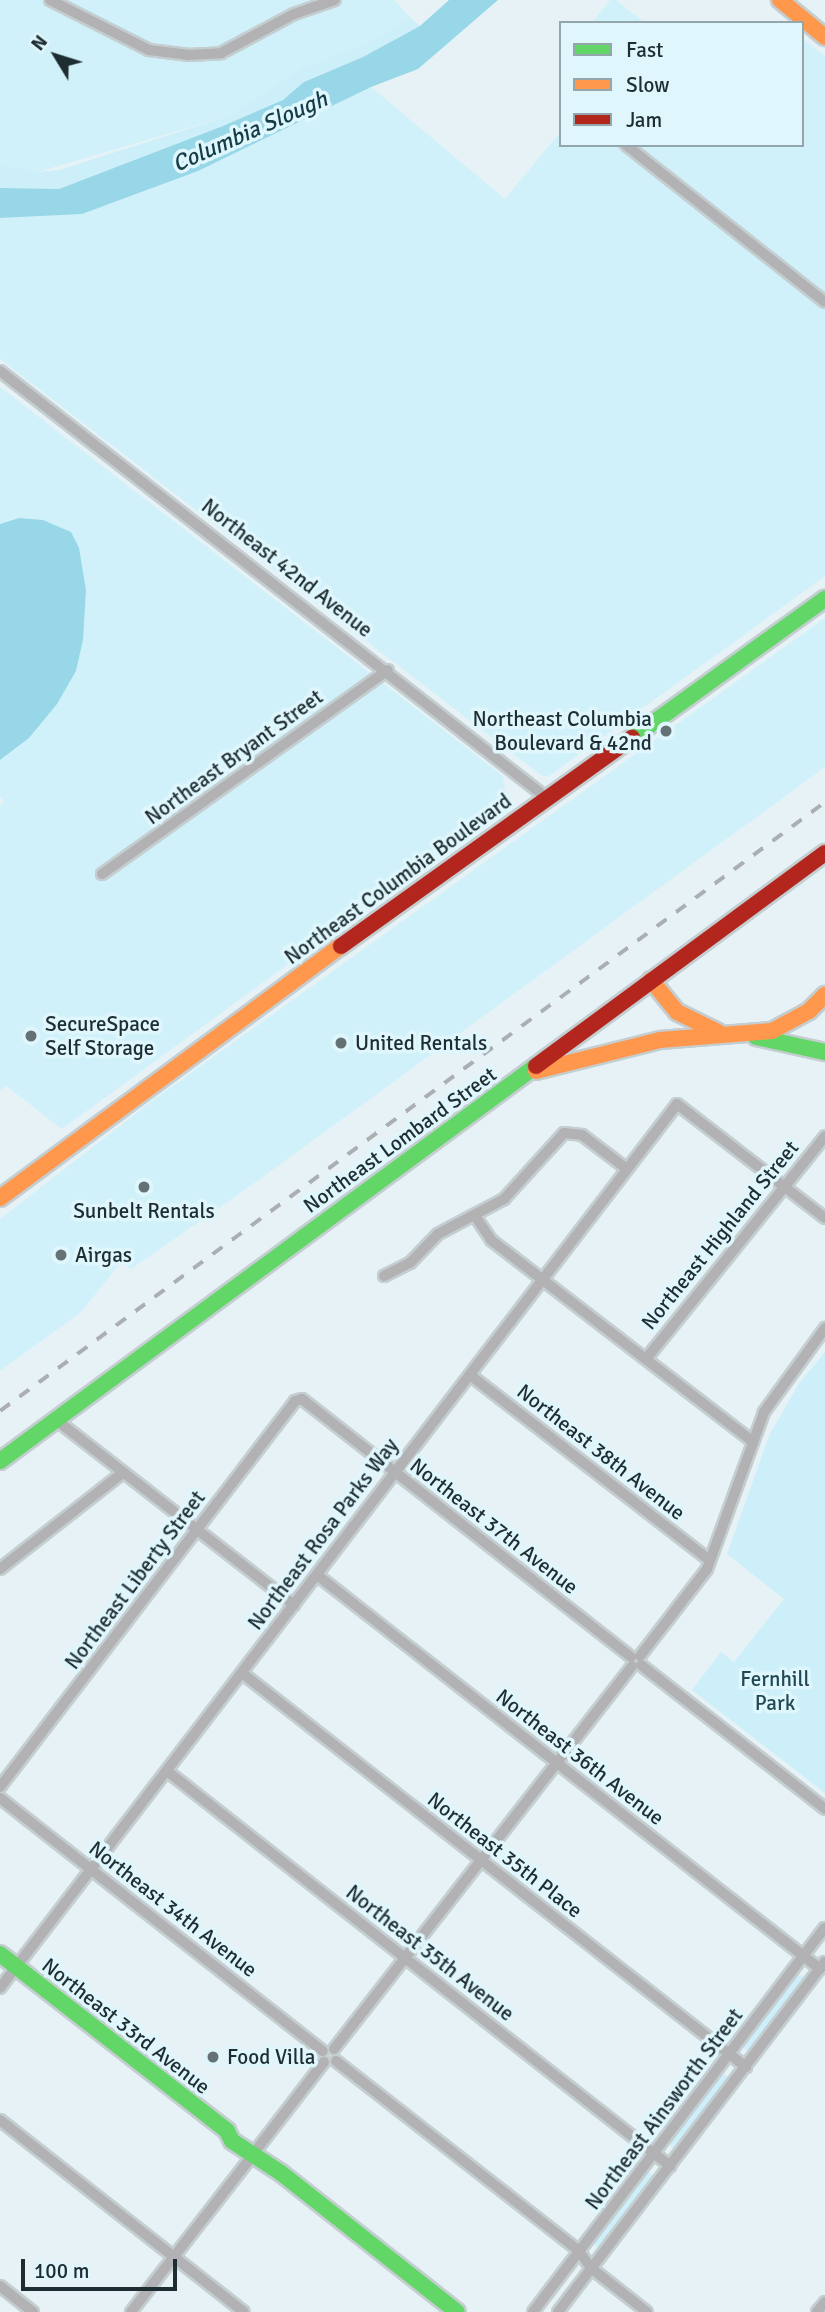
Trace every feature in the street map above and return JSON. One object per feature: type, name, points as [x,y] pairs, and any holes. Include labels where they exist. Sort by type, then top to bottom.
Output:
[{"type":"main road","points":[[780,0],[825,37]]},
{"type":"main road","name":"Northeast Columbia Boulevard","points":[[0,1198],[162,1075],[825,599]]},
{"type":"main road","name":"Northeast Lombard Street","points":[[0,1461],[825,853]]},
{"type":"main road","points":[[651,980],[688,1020],[716,1032],[825,1052]]},
{"type":"main road","points":[[524,1074],[660,1040],[741,1035],[787,1024],[825,995]]},
{"type":"main road","name":"Northeast 33rd Avenue","points":[[0,1954],[457,2312]]},
{"type":"street","points":[[50,0],[149,50],[188,55],[221,53],[294,14],[335,0]]},
{"type":"street","points":[[629,147],[825,302]]},
{"type":"street","name":"Northeast 42nd Avenue","points":[[0,371],[388,670],[547,798]]},
{"type":"street","name":"Northeast Bryant Street","points":[[102,874],[388,670]]},
{"type":"street","name":"Northeast Rosa Parks Way","points":[[0,1988],[677,1104],[784,1186]]},
{"type":"street","points":[[384,1276],[410,1263],[438,1234],[475,1216],[513,1191],[564,1133],[582,1135],[627,1169]]},
{"type":"street","name":"Northeast Highland Street","points":[[646,1359],[825,1136]]},
{"type":"street","points":[[784,1186],[825,1218]]},
{"type":"street","points":[[475,1216],[491,1240],[752,1441]]},
{"type":"street","points":[[131,2312],[698,1582],[771,1399],[825,1328]]},
{"type":"street","name":"Northeast 38th Avenue","points":[[470,1375],[709,1560]]},
{"type":"street","name":"Northeast 37th Avenue","points":[[302,1399],[825,1810]]},
{"type":"street","name":"Northeast Liberty Street","points":[[0,1787],[295,1401],[302,1399]]},
{"type":"street","points":[[55,1419],[121,1474],[294,1605]]},
{"type":"street","points":[[0,1569],[121,1474]]},
{"type":"street","name":"Northeast 36th Avenue","points":[[317,1575],[804,1956],[822,1965]]},
{"type":"street","name":"Northeast 35th Place","points":[[242,1673],[746,2067]]},
{"type":"street","name":"Northeast 35th Avenue","points":[[167,1770],[670,2166]]},
{"type":"street","name":"Northeast 34th Avenue","points":[[0,1798],[579,2251],[591,2268],[647,2312]]},
{"type":"street","name":"Northeast Ainsworth Street","points":[[533,2312],[825,1928]]},
{"type":"street","name":"Northeast Ainsworth Street","points":[[558,2312],[822,1965]]},
{"type":"street","points":[[0,2120],[244,2312]]},
{"type":"street","points":[[0,2286],[33,2312]]},
{"type":"street","points":[[817,2312],[825,2302]]},
{"type":"shaded area","points":[[0,0],[394,0],[411,18],[362,46],[303,67],[232,115],[38,172],[0,165]]},
{"type":"shaded area","points":[[610,0],[616,0],[642,21],[594,21]]},
{"type":"shaded area","points":[[804,40],[825,56],[825,576],[549,776],[542,776],[0,359],[0,218],[82,214],[198,171],[371,87],[505,199],[559,133],[559,147],[804,147]]},
{"type":"shaded area","points":[[0,387],[503,776],[505,787],[497,812],[62,1129],[6,1086],[0,1090],[0,806],[4,801],[0,797],[0,760],[29,738],[57,704],[76,671],[83,640],[71,532],[43,520],[19,518],[0,524]]},
{"type":"shaded area","points":[[825,618],[825,767],[256,1182],[131,1269],[121,1262],[81,1312],[0,1371],[0,1219],[152,1101]]},
{"type":"green space","points":[[411,18],[420,26],[363,57],[304,82],[284,100],[223,126],[59,189],[0,188],[0,165],[38,172],[59,170],[232,115],[303,67],[362,46]]},
{"type":"green space","name":"Fernhill Park","points":[[825,1352],[825,1793],[692,1690],[721,1652],[734,1662],[784,1599],[727,1554],[769,1436],[798,1385]]},
{"type":"green space","points":[[795,1974],[803,1976],[805,1983],[753,2050],[744,2049],[743,2043]]},
{"type":"green space","points":[[721,2072],[731,2079],[672,2149],[668,2142]]},
{"type":"green space","points":[[647,2170],[655,2177],[603,2246],[596,2247],[593,2241]]},
{"type":"water","name":"Columbia Slough","points":[[449,0],[498,0],[418,69],[371,87],[198,171],[82,214],[0,218],[0,188],[59,189],[223,126],[283,100],[304,82],[363,57],[420,26]]},
{"type":"water","points":[[19,518],[43,520],[71,532],[79,548],[86,590],[83,640],[76,671],[57,704],[29,738],[0,760],[0,524]]},
{"type":"railway","points":[[0,1411],[825,802]]},
{"type":"traffic: fast","points":[[632,738],[825,599]]},
{"type":"traffic: fast","points":[[756,1037],[825,1052]]},
{"type":"traffic: fast","points":[[0,1461],[536,1066]]},
{"type":"traffic: fast","points":[[0,1954],[227,2131],[232,2141],[281,2173],[457,2312]]},
{"type":"traffic: slow","points":[[780,0],[825,37]]},
{"type":"traffic: slow","points":[[0,1198],[341,946]]},
{"type":"traffic: slow","points":[[651,980],[677,1012],[718,1032]]},
{"type":"traffic: slow","points":[[536,1071],[660,1040],[772,1031],[809,1011],[825,995]]},
{"type":"traffic: jam","points":[[341,946],[632,738]]},
{"type":"traffic: jam","points":[[536,1066],[825,853]]},
{"type":"place","name":"Northeast Columbia Boulevard & 42nd","points":[[666,731]]},
{"type":"place","name":"SecureSpace Self Storage","points":[[31,1036]]},
{"type":"place","name":"United Rentals","points":[[341,1043]]},
{"type":"place","name":"Sunbelt Rentals","points":[[144,1187]]},
{"type":"place","name":"Airgas","points":[[61,1255]]},
{"type":"place","name":"Food Villa","points":[[213,2057]]}]
